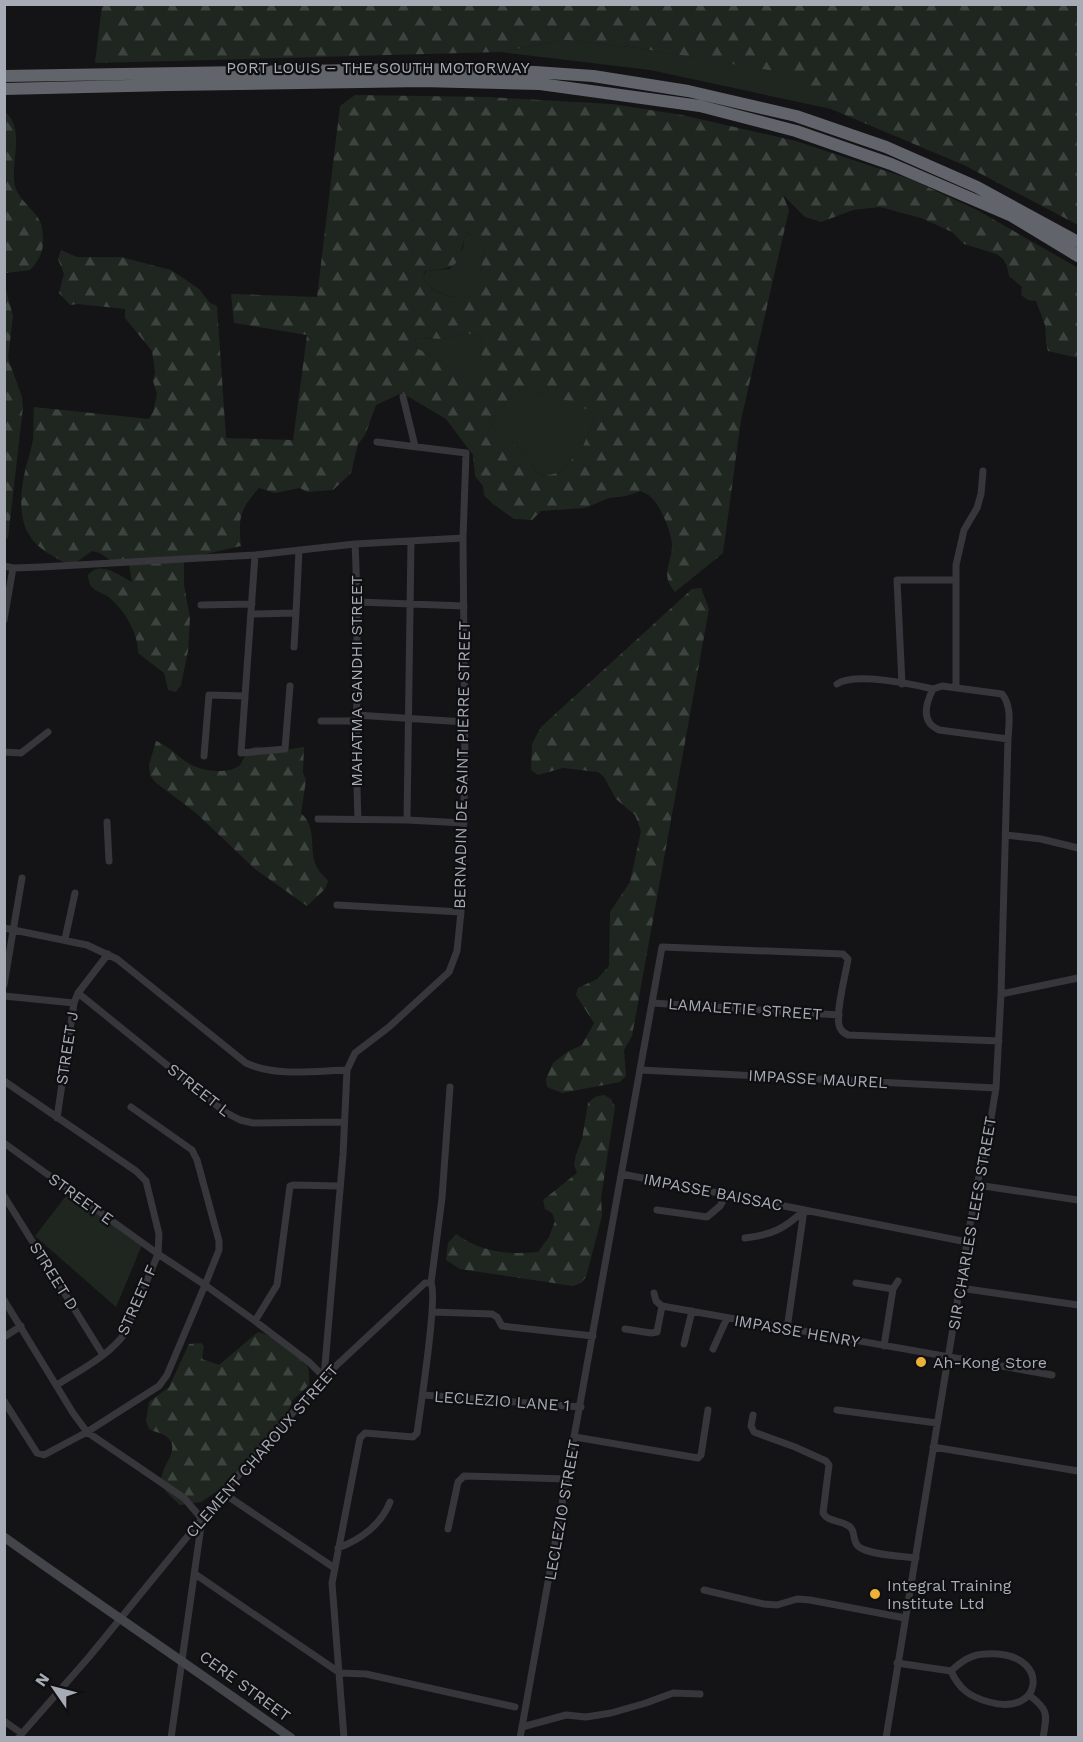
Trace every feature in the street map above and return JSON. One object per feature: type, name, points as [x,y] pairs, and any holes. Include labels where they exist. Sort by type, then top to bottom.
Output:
[{"type":"highway","name":"PORT LOUIS – THE SOUTH MOTORWAY","points":[[4,76],[421,69],[535,72],[617,80],[688,91],[796,116],[886,147],[977,187],[1078,242]]},
{"type":"highway","name":"PORT LOUIS – THE SOUTH MOTORWAY","points":[[4,89],[422,81],[516,83],[540,84],[700,106],[796,131],[891,164],[1012,216],[1078,256]]},
{"type":"street","points":[[377,442],[415,446],[403,397]]},
{"type":"street","name":"BERNADIN DE SAINT PIERRE STREET","points":[[347,1071],[355,1053],[388,1027],[449,972],[457,951],[464,823],[465,453],[415,446]]},
{"type":"street","points":[[956,688],[956,564],[964,530],[977,507],[981,494],[983,471]]},
{"type":"street","points":[[4,566],[13,568],[255,555],[355,544],[463,538]]},
{"type":"street","points":[[407,820],[411,541]]},
{"type":"street","name":"MAHATMA GANDHI STREET","points":[[355,544],[358,602],[356,718],[358,819]]},
{"type":"street","points":[[294,646],[299,550]]},
{"type":"street","points":[[255,555],[241,753],[285,749],[290,687]]},
{"type":"street","points":[[4,620],[13,568]]},
{"type":"street","points":[[902,684],[897,580],[955,580]]},
{"type":"street","points":[[358,602],[464,606]]},
{"type":"street","points":[[201,605],[252,604]]},
{"type":"street","points":[[251,614],[296,613]]},
{"type":"street","name":"SIR CHARLES LEES STREET","points":[[837,684],[850,679],[933,689],[942,686],[1002,694],[1009,708],[996,1088],[967,1242],[886,1737]]},
{"type":"street","points":[[933,689],[926,717],[931,727],[1008,739]]},
{"type":"street","points":[[204,756],[209,695],[245,696]]},
{"type":"street","points":[[321,721],[356,718],[409,718],[465,722]]},
{"type":"street","points":[[4,752],[21,753],[48,732]]},
{"type":"street","points":[[318,819],[464,823]]},
{"type":"street","points":[[107,822],[109,861]]},
{"type":"street","points":[[1006,835],[1041,839],[1078,848]]},
{"type":"street","points":[[4,985],[22,878]]},
{"type":"street","points":[[65,939],[75,893]]},
{"type":"street","points":[[337,905],[460,912]]},
{"type":"street","points":[[4,928],[65,939],[108,954],[246,1063],[257,1068],[274,1071],[347,1071],[324,1377]]},
{"type":"street","name":"LECLEZIO STREET","points":[[520,1737],[662,947],[843,954],[848,959],[839,1015]]},
{"type":"street","name":"STREET J","points":[[57,1118],[74,1003],[78,993],[108,954]]},
{"type":"street","points":[[1001,994],[1078,978]]},
{"type":"street","name":"STREET L","points":[[78,993],[225,1112],[240,1120],[253,1123],[344,1122]]},
{"type":"street","points":[[4,996],[74,1003]]},
{"type":"street","name":"LAMALETIE STREET","points":[[652,1002],[839,1015]]},
{"type":"street","points":[[839,1015],[839,1027],[848,1035],[999,1041]]},
{"type":"street","name":"IMPASSE MAUREL","points":[[640,1070],[996,1088]]},
{"type":"street","points":[[4,1081],[136,1170],[146,1181],[159,1234],[158,1254]]},
{"type":"street","points":[[344,1737],[332,1595],[333,1567],[360,1438],[364,1433],[413,1437],[417,1433],[432,1312],[434,1288],[431,1283],[442,1198],[450,1087]]},
{"type":"street","points":[[4,1401],[37,1453],[44,1455],[159,1386],[167,1375],[219,1250],[219,1241],[197,1160],[192,1150],[131,1107]]},
{"type":"street","name":"STREET E","points":[[4,1143],[255,1321],[309,1362],[324,1377]]},
{"type":"street","name":"IMPASSE BAISSAC","points":[[622,1174],[967,1242]]},
{"type":"street","points":[[977,1185],[1078,1200]]},
{"type":"street","points":[[255,1321],[278,1285],[290,1186],[340,1186]]},
{"type":"street","points":[[657,1210],[707,1217],[720,1206],[727,1194]]},
{"type":"street","name":"STREET D","points":[[4,1197],[103,1355]]},
{"type":"street","points":[[745,1238],[768,1235],[794,1220],[804,1210]]},
{"type":"street","name":"IMPASSE BAISSAC","points":[[787,1329],[804,1210]]},
{"type":"street","name":"STREET F","points":[[57,1385],[103,1355],[119,1341],[125,1333],[158,1254]]},
{"type":"street","points":[[884,1346],[892,1289],[898,1281]]},
{"type":"street","name":"CLEMENT CHAROUX STREET","points":[[20,1735],[89,1657],[223,1493],[324,1377],[424,1283],[431,1283]]},
{"type":"street","points":[[856,1283],[892,1289]]},
{"type":"street","points":[[960,1288],[1078,1305]]},
{"type":"street","points":[[626,1329],[657,1332],[662,1306],[656,1301],[654,1293]]},
{"type":"street","points":[[4,1300],[73,1413],[87,1431],[184,1498],[202,1519],[171,1737]]},
{"type":"street","name":"IMPASSE HENRY","points":[[662,1306],[1052,1376]]},
{"type":"street","points":[[684,1344],[692,1311]]},
{"type":"street","points":[[432,1312],[492,1314],[497,1317],[502,1326],[593,1336]]},
{"type":"street","points":[[713,1349],[728,1318]]},
{"type":"street","points":[[4,1337],[21,1326]]},
{"type":"street","name":"LECLEZIO LANE 1","points":[[423,1395],[580,1407]]},
{"type":"street","points":[[575,1437],[698,1458],[701,1455],[708,1410]]},
{"type":"street","points":[[837,1410],[937,1423]]},
{"type":"street","points":[[753,1415],[751,1426],[754,1432],[795,1447],[830,1465],[823,1513],[828,1519],[850,1526],[859,1548],[916,1558]]},
{"type":"street","points":[[933,1447],[1078,1471]]},
{"type":"street","points":[[448,1529],[458,1482],[464,1476],[567,1479]]},
{"type":"street","points":[[223,1493],[333,1567]]},
{"type":"street","points":[[338,1548],[354,1542],[378,1522],[390,1502]]},
{"type":"street","name":"CERE STREET","points":[[4,1537],[118,1619],[181,1659],[291,1737]]},
{"type":"street","points":[[195,1574],[340,1673],[366,1674],[515,1707]]},
{"type":"street","points":[[704,1590],[764,1604],[777,1605],[797,1599],[810,1600],[905,1618]]},
{"type":"street","points":[[983,1653],[1014,1657],[1030,1669],[1033,1686],[1029,1695],[1013,1705],[999,1705],[980,1700],[963,1690],[951,1671],[961,1662],[983,1653]]},
{"type":"street","points":[[897,1663],[951,1671]]},
{"type":"street","points":[[522,1726],[566,1715],[586,1717],[611,1713],[673,1693],[700,1694]]},
{"type":"street","points":[[1029,1695],[1045,1710],[1042,1737]]},
{"type":"street","points":[[4,1721],[20,1735]]},
{"type":"green space","points":[[102,5],[1078,5],[1078,225],[966,166],[831,109],[791,74],[639,48],[565,40],[500,52],[95,63]]},
{"type":"green space","points":[[565,40],[639,48],[792,74],[831,109],[650,70],[500,52]]},
{"type":"green space","points":[[355,95],[487,97],[612,104],[682,115],[796,141],[910,179],[977,210],[1078,268],[1078,358],[1048,351],[1045,325],[1036,301],[1028,300],[1021,295],[1022,287],[1009,276],[1003,259],[996,254],[964,244],[952,232],[921,218],[880,207],[853,210],[821,222],[805,217],[783,195],[789,210],[741,420],[723,553],[675,592],[667,575],[672,547],[671,536],[663,515],[650,496],[641,491],[609,498],[585,508],[541,511],[532,520],[514,519],[484,495],[483,486],[475,476],[473,455],[446,419],[402,393],[376,405],[365,435],[358,444],[351,473],[333,490],[307,492],[300,488],[275,493],[259,488],[244,508],[240,520],[241,546],[184,559],[184,585],[190,618],[188,651],[181,685],[176,692],[168,690],[164,673],[138,653],[136,638],[122,611],[108,597],[93,588],[89,581],[88,575],[93,571],[104,569],[132,582],[129,565],[113,562],[100,553],[92,551],[71,566],[33,541],[24,523],[21,507],[22,491],[33,440],[34,407],[149,419],[157,394],[153,381],[155,372],[152,351],[125,318],[125,309],[70,305],[59,293],[64,274],[58,259],[61,250],[77,257],[121,257],[171,270],[199,289],[210,303],[217,306],[226,438],[293,440],[307,335],[234,323],[231,294],[317,297],[340,106]],"holes":[[[466,232],[473,235],[484,248],[480,273],[485,288],[476,297],[453,297],[433,290],[423,278],[425,271],[446,268],[456,263]],[[466,333],[482,337],[481,363],[464,382],[450,368],[414,346],[416,338],[442,339]],[[522,388],[530,388],[544,396],[569,401],[592,412],[594,421],[583,446],[561,472],[544,476],[536,472],[529,456],[494,429],[490,422],[509,399]]]},
{"type":"green space","points":[[5,112],[15,128],[14,180],[16,189],[41,223],[43,240],[40,255],[30,270],[6,273],[6,290],[13,316],[8,358],[22,397],[23,407],[8,538],[5,539]]},
{"type":"green space","points":[[465,232],[473,235],[484,248],[480,273],[486,287],[477,297],[454,297],[440,293],[428,285],[423,278],[426,271],[450,269],[463,248]]},
{"type":"green space","points":[[466,333],[482,337],[481,363],[464,383],[450,368],[414,346],[416,338],[442,339]]},
{"type":"green space","points":[[522,388],[530,388],[544,396],[569,400],[592,412],[594,421],[583,446],[561,472],[544,476],[536,472],[529,456],[494,429],[490,422],[509,399]]},
{"type":"green space","points":[[701,588],[709,609],[632,1036],[624,1050],[626,1076],[620,1082],[562,1093],[547,1087],[546,1079],[553,1063],[567,1052],[582,1045],[594,1023],[576,995],[578,988],[597,979],[609,966],[610,912],[630,882],[641,831],[635,815],[616,799],[604,777],[598,772],[563,768],[538,775],[531,770],[532,744],[541,727],[692,589]]},
{"type":"green space","points":[[156,741],[193,766],[214,771],[236,768],[249,750],[254,747],[280,751],[304,747],[303,773],[306,780],[301,813],[310,827],[315,862],[328,881],[325,889],[307,906],[255,869],[196,813],[155,782],[150,775],[149,765]]},
{"type":"green space","points":[[604,1095],[611,1099],[615,1107],[601,1198],[602,1216],[586,1277],[581,1283],[573,1286],[460,1269],[446,1260],[448,1243],[456,1234],[475,1245],[495,1251],[538,1252],[549,1237],[555,1221],[552,1213],[545,1209],[543,1200],[577,1173],[574,1164],[582,1139],[588,1103],[595,1097]]},
{"type":"green space","points":[[69,1192],[142,1245],[116,1307],[35,1236]]},
{"type":"green space","points":[[258,1332],[283,1344],[305,1361],[309,1385],[293,1400],[287,1413],[285,1426],[231,1482],[201,1502],[180,1505],[167,1493],[162,1484],[161,1478],[172,1447],[166,1436],[149,1429],[146,1421],[149,1402],[169,1387],[189,1344],[201,1343],[204,1346],[202,1359],[219,1365]]},
{"type":"place","name":"Ah-Kong Store","points":[[921,1362]]},
{"type":"place","name":"Integral Training Institute Ltd","points":[[875,1594]]}]
